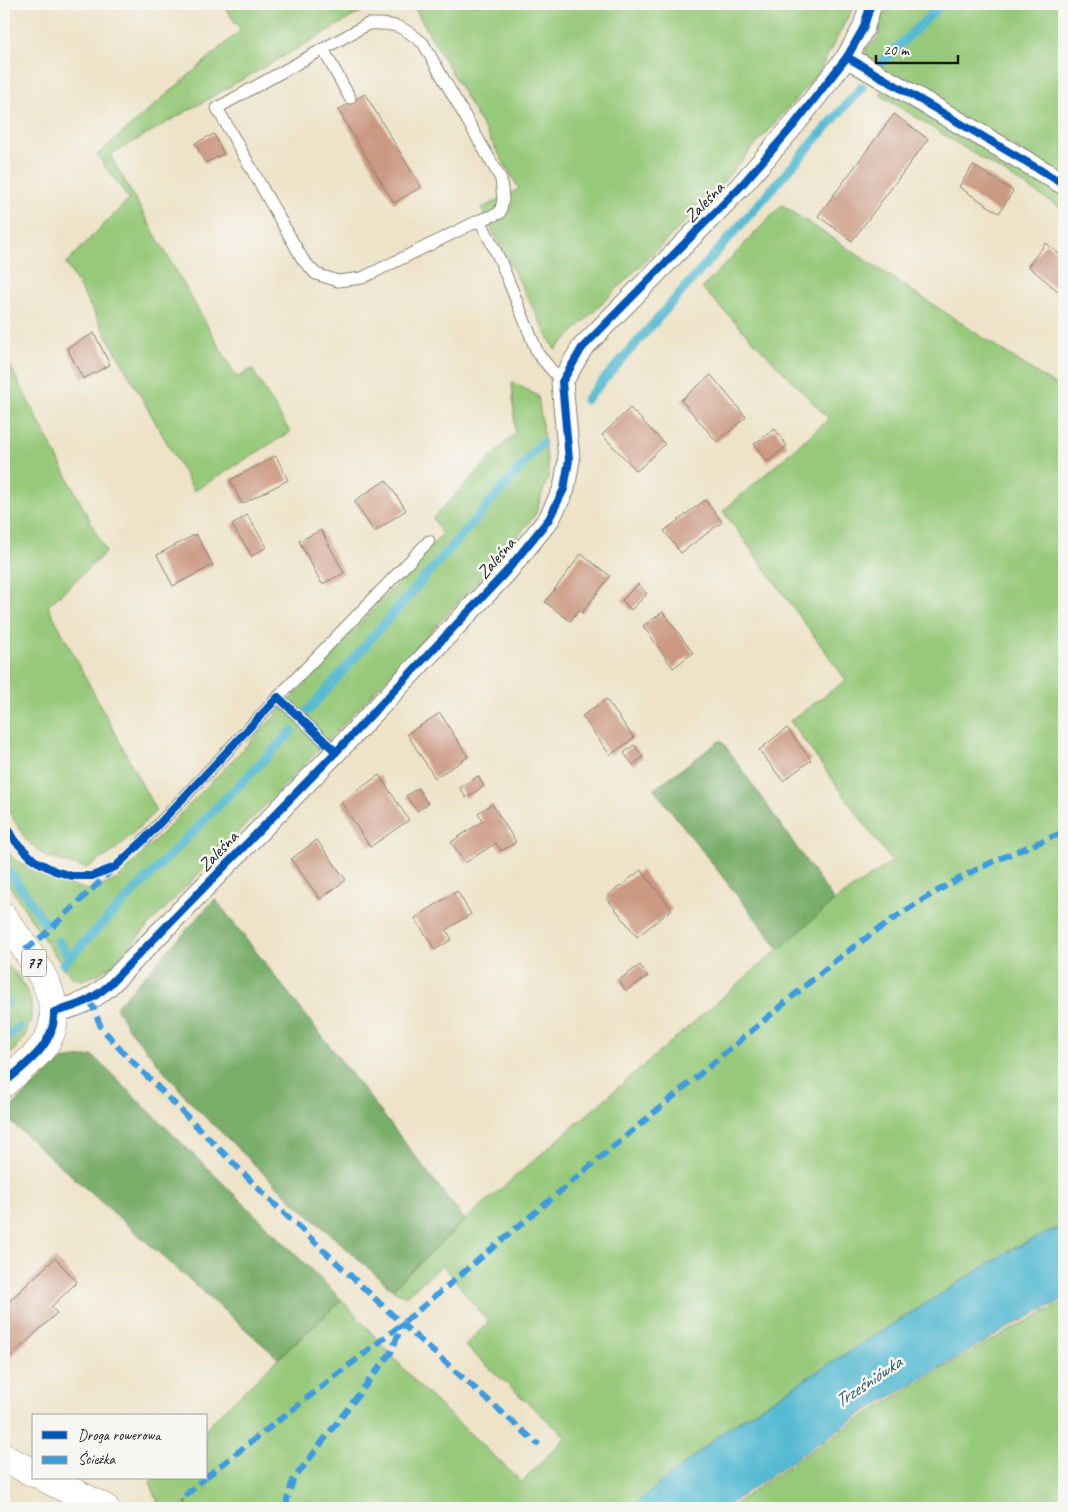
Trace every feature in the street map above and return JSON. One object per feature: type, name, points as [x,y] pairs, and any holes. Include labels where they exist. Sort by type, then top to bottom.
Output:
[{"type":"main road","name":"77","points":[[4,918],[43,978],[51,996],[54,1012],[53,1029],[45,1044],[4,1083]]},
{"type":"main road","points":[[4,1458],[32,1472]]},
{"type":"main road","points":[[48,1480],[105,1508]]},
{"type":"street","name":"Zaleśna","points":[[54,1012],[90,1000],[108,986],[336,752],[506,572],[548,518],[564,489],[569,460],[562,382],[582,348],[740,187],[793,126],[847,57],[862,29],[871,4]]},
{"type":"street","points":[[847,57],[1064,184]]},
{"type":"lane","points":[[388,23],[406,30],[423,43],[501,179],[503,200],[500,213],[480,220],[362,278],[338,281],[316,274],[303,260],[217,108],[368,24],[388,23]]},
{"type":"lane","points":[[322,49],[350,98]]},
{"type":"lane","points":[[480,220],[500,260],[538,354],[562,382]]},
{"type":"lane","points":[[143,842],[278,697],[429,541]]},
{"type":"lane","points":[[278,697],[336,752]]},
{"type":"path","points":[[175,1508],[185,1496]]},
{"type":"green space","points":[[222,4],[375,4],[110,155],[237,378],[252,369],[290,432],[194,491],[66,263],[129,199],[97,155],[241,30]]},
{"type":"green space","points":[[412,4],[855,4],[817,75],[706,201],[555,350],[481,209],[519,189]]},
{"type":"green space","points":[[884,4],[1064,4],[1064,176],[884,72],[867,56],[865,50],[878,37]]},
{"type":"green space","points":[[885,88],[1064,195],[1064,210],[880,95]]},
{"type":"green space","points":[[782,205],[1055,385],[1064,375],[1064,1225],[1014,1248],[728,1428],[631,1508],[160,1508],[150,1482],[152,1480],[208,1480],[208,1426],[342,1300],[420,1387],[522,1482],[566,1437],[465,1346],[488,1322],[443,1265],[405,1296],[392,1289],[465,1220],[834,901],[892,862],[790,721],[846,680],[723,511],[829,419],[702,288]]},
{"type":"green space","points":[[4,354],[106,552],[48,606],[156,811],[113,852],[86,868],[46,857],[26,840],[4,803]]},
{"type":"green space","points":[[512,382],[538,396],[549,474],[535,515],[499,559],[112,965],[97,975],[81,980],[71,977],[51,950],[4,877],[4,844],[12,858],[45,878],[91,891],[118,879],[275,716],[442,534],[433,518],[515,433]]},
{"type":"green space","points":[[721,740],[834,901],[779,949],[654,789]]},
{"type":"green space","points":[[215,899],[465,1220],[392,1289],[285,1194],[193,1105],[128,1028],[116,1007]]},
{"type":"green space","points":[[4,964],[14,971],[24,986],[29,996],[31,1016],[25,1035],[4,1060],[4,1026],[9,1022],[4,1011]]},
{"type":"green space","points":[[93,1056],[342,1300],[278,1358],[4,1116],[61,1060]]},
{"type":"green space","points":[[1064,1302],[1064,1508],[729,1508],[810,1452],[892,1399],[977,1349]]},
{"type":"water","name":"Trześniówka","points":[[1064,1225],[1064,1299],[1015,1324],[866,1411],[724,1508],[631,1508],[728,1428],[1014,1248]]},
{"type":"building","points":[[365,94],[421,187],[394,203],[338,110]]},
{"type":"building","points":[[894,114],[928,139],[852,241],[818,216]]},
{"type":"building","points":[[214,134],[224,154],[205,163],[195,143]]},
{"type":"building","points":[[973,165],[1013,191],[999,213],[959,187]]},
{"type":"building","points":[[1046,243],[1064,258],[1064,296],[1028,266]]},
{"type":"building","points":[[94,333],[110,365],[83,379],[67,348]]},
{"type":"building","points":[[711,375],[746,417],[717,442],[681,400]]},
{"type":"building","points":[[630,408],[665,444],[637,471],[602,435]]},
{"type":"building","points":[[775,429],[787,446],[767,462],[754,444]]},
{"type":"building","points":[[276,456],[288,480],[242,504],[230,480]]},
{"type":"building","points":[[386,480],[406,510],[374,532],[354,501]]},
{"type":"building","points":[[705,500],[722,522],[681,553],[664,531]]},
{"type":"building","points":[[247,515],[267,547],[252,556],[232,525]]},
{"type":"building","points":[[321,530],[344,573],[322,584],[299,541]]},
{"type":"building","points":[[196,534],[213,565],[173,586],[157,555]]},
{"type":"building","points":[[581,554],[610,576],[582,613],[579,610],[570,621],[545,602]]},
{"type":"building","points":[[638,584],[647,594],[631,610],[622,600]]},
{"type":"building","points":[[663,612],[693,653],[673,668],[643,626]]},
{"type":"building","points":[[606,699],[634,738],[610,755],[582,716]]},
{"type":"building","points":[[440,713],[468,757],[435,778],[407,734]]},
{"type":"building","points":[[787,728],[811,760],[783,781],[759,750]]},
{"type":"building","points":[[634,745],[643,757],[633,765],[624,753]]},
{"type":"building","points":[[379,775],[409,820],[370,847],[341,802]]},
{"type":"building","points":[[478,776],[484,786],[466,798],[460,788]]},
{"type":"building","points":[[418,788],[428,804],[417,811],[406,796]]},
{"type":"building","points":[[492,804],[516,842],[501,851],[496,843],[465,863],[451,842],[483,821],[478,813]]},
{"type":"building","points":[[317,840],[346,880],[320,899],[291,859]]},
{"type":"building","points":[[641,870],[672,909],[637,937],[606,897]]},
{"type":"building","points":[[457,891],[471,914],[446,930],[452,939],[435,950],[415,918]]},
{"type":"building","points":[[640,965],[648,976],[626,991],[619,980]]},
{"type":"building","points":[[55,1258],[77,1282],[51,1307],[57,1313],[10,1357],[4,1351],[4,1306]]},
{"type":"waterway","points":[[880,64],[942,4]]},
{"type":"waterway","points":[[586,400],[862,87]]},
{"type":"waterway","points":[[308,711],[542,443]]},
{"type":"waterway","points":[[63,964],[292,731]]},
{"type":"waterway","points":[[4,864],[45,923]]},
{"type":"waterway","points":[[58,941],[69,957]]},
{"type":"waterway","points":[[4,997],[8,1004]]},
{"type":"waterway","points":[[4,1041],[19,1027]]},
{"type":"marked path","points":[[208,1475],[402,1324],[836,960],[865,938],[925,898],[970,873],[996,860],[1064,832]]},
{"type":"marked path","points":[[25,950],[45,934],[110,872]]},
{"type":"marked path","points":[[90,1000],[101,1027],[119,1048],[269,1199],[402,1324],[539,1445]]},
{"type":"marked path","points":[[287,1508],[287,1499],[293,1480],[392,1351],[402,1324]]},
{"type":"marked path","points":[[185,1496],[203,1480]]},
{"type":"cycle path","points":[[4,1083],[30,1061],[45,1044],[50,1034],[54,1012],[82,1003],[108,986],[336,752],[506,572],[549,519],[564,489],[569,460],[562,382],[582,348],[740,187],[793,126],[847,57],[863,29],[871,4]]},
{"type":"cycle path","points":[[847,57],[1064,184]]},
{"type":"cycle path","points":[[4,821],[16,842],[34,860],[55,871],[72,876],[92,876],[115,867],[143,841],[278,697],[336,752]]}]
